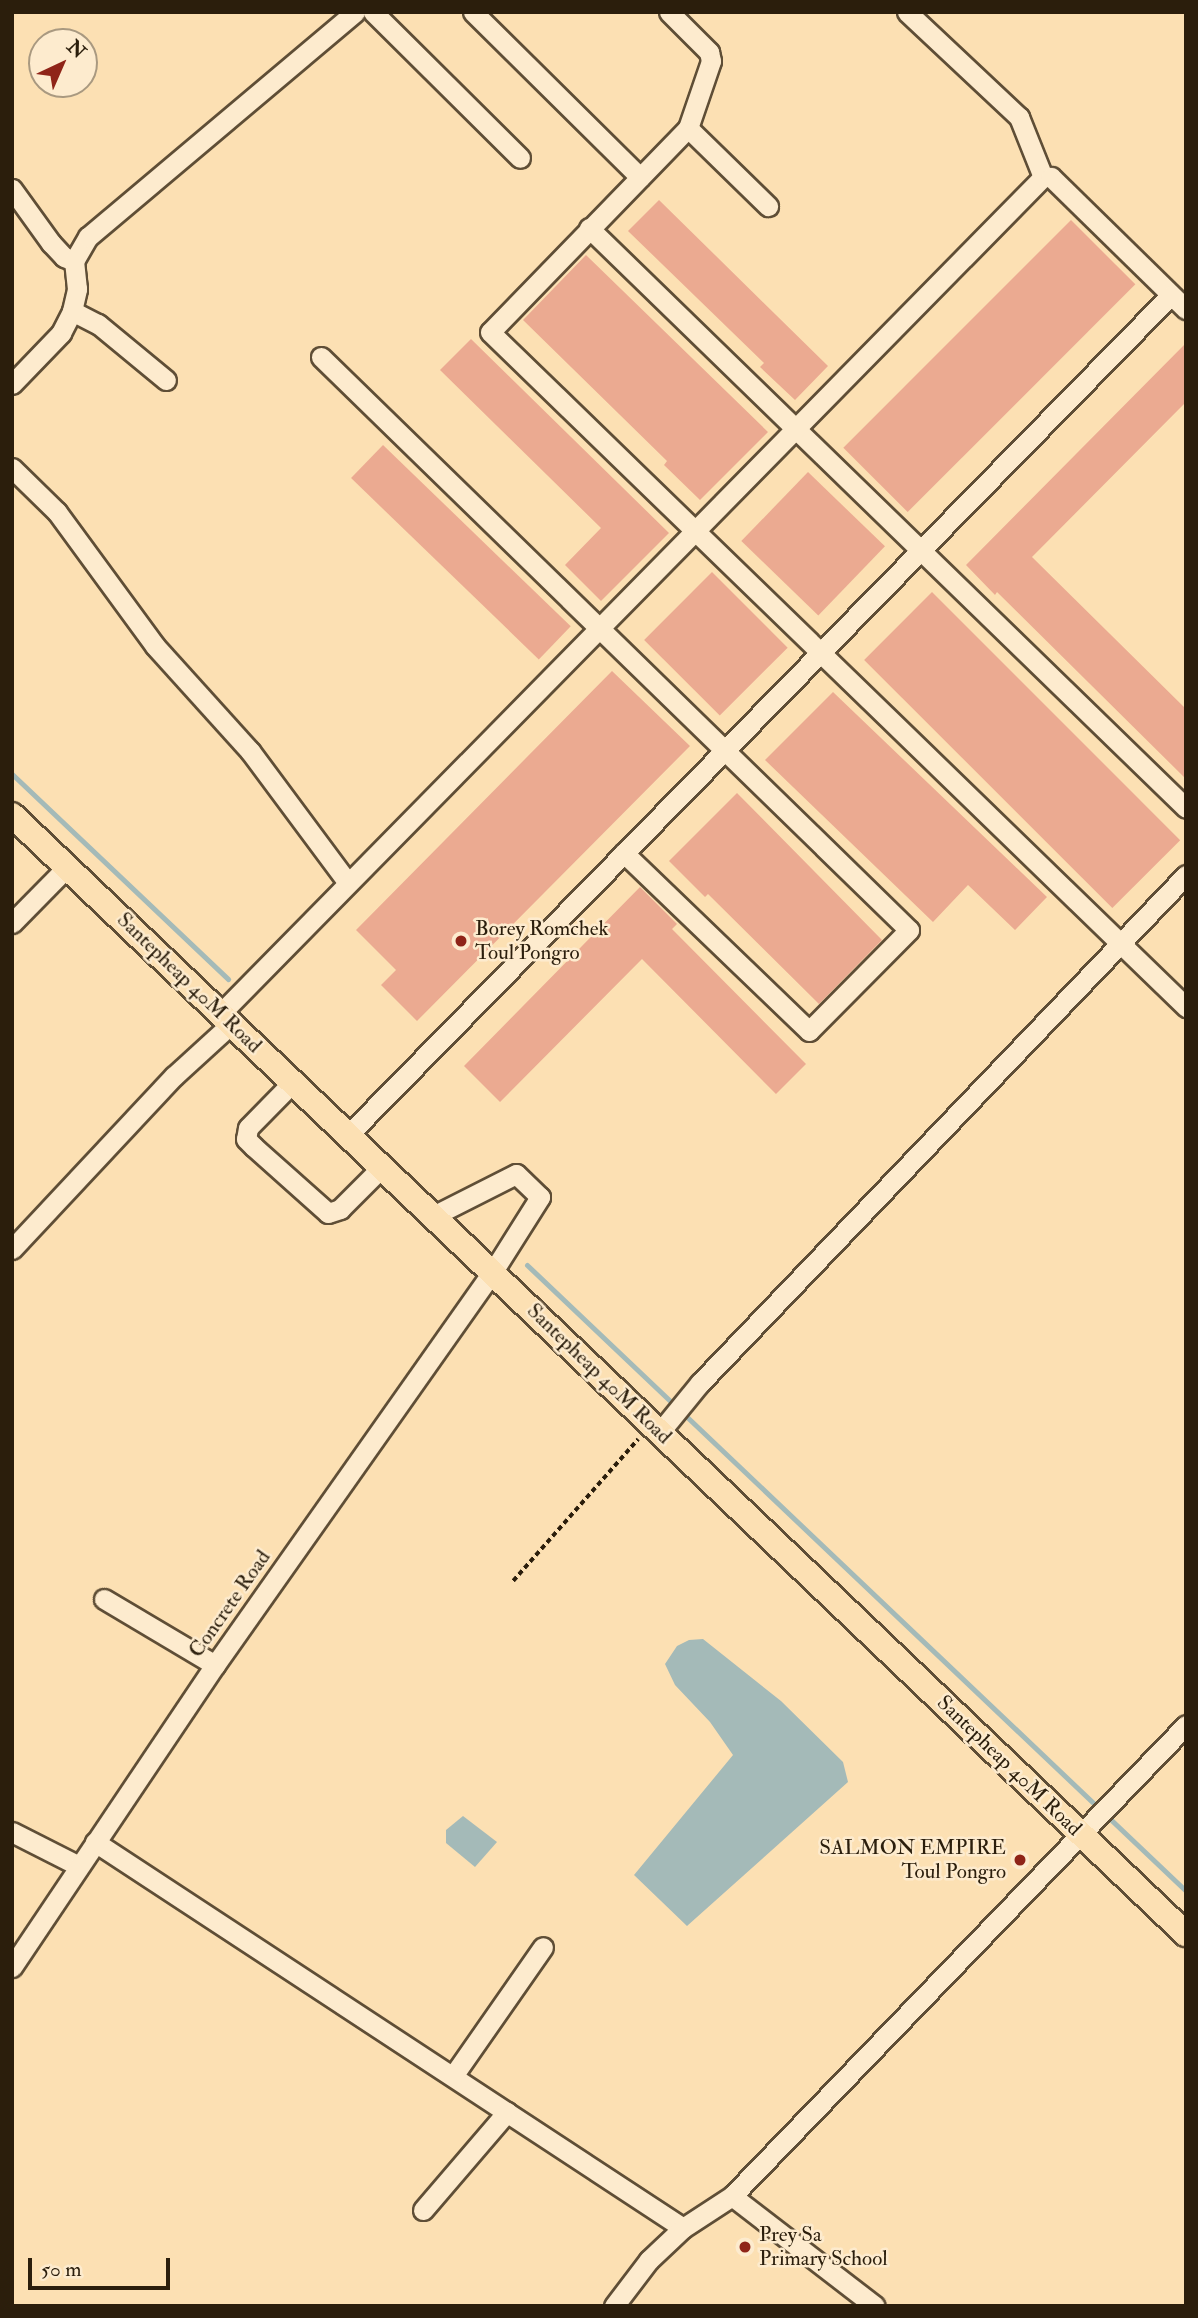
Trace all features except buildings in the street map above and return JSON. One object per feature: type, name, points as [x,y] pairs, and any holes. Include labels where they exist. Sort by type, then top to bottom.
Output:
[{"type":"main road","name":"Santepheap 40M Road","points":[[12,815],[492,1273],[661,1425],[1088,1827],[1186,1934]]},
{"type":"street","points":[[12,384],[61,333],[72,311],[76,289],[74,261],[88,237],[355,12]]},
{"type":"street","points":[[373,12],[520,158]]},
{"type":"street","points":[[473,12],[640,177]]},
{"type":"street","points":[[669,12],[709,52],[711,61],[688,128],[490,332],[1186,1007]]},
{"type":"street","points":[[907,12],[1019,117],[1042,177]]},
{"type":"street","points":[[688,128],[768,206]]},
{"type":"street","points":[[12,1249],[174,1076],[348,883],[1042,177],[1051,177],[1186,309]]},
{"type":"street","points":[[12,189],[51,243],[64,257],[74,261]]},
{"type":"street","points":[[589,228],[1186,808]]},
{"type":"street","points":[[348,1135],[1171,295]]},
{"type":"street","points":[[72,311],[104,328],[166,380]]},
{"type":"street","points":[[321,357],[909,930],[809,1031],[624,853]]},
{"type":"street","points":[[12,468],[57,512],[155,646],[250,751],[348,883]]},
{"type":"street","points":[[12,923],[67,867]]},
{"type":"street","points":[[661,1425],[1186,875]]},
{"type":"street","points":[[293,1082],[247,1128],[246,1139],[254,1147],[327,1213],[340,1209],[382,1167]]},
{"type":"street","name":"Concrete Road","points":[[12,1966],[215,1665],[492,1273],[540,1197],[516,1174],[433,1216]]},
{"type":"street","points":[[104,1598],[215,1665]]},
{"type":"street","points":[[614,2306],[649,2260],[683,2228],[732,2196],[1186,1725]]},
{"type":"street","points":[[12,1832],[79,1866]]},
{"type":"street","points":[[95,1842],[683,2228]]},
{"type":"street","points":[[453,2076],[543,1947]]},
{"type":"street","points":[[423,2210],[507,2112]]},
{"type":"street","points":[[732,2196],[875,2306]]},
{"type":"path","points":[[513,1581],[661,1425]]},
{"type":"water","points":[[703,1639],[781,1701],[843,1762],[848,1782],[687,1926],[634,1875],[733,1755],[710,1722],[675,1685],[665,1664],[677,1646],[689,1640]]},
{"type":"water","points":[[463,1816],[497,1842],[475,1867],[446,1843],[446,1830]]},
{"type":"waterway","points":[[12,774],[228,979]]},
{"type":"waterway","points":[[527,1265],[1186,1891]]},
{"type":"place","name":"Borey Romchek Toul Pongro","points":[[461,941]]},
{"type":"place","name":"SALMON EMPIRE Toul Pongro","points":[[1020,1860]]},
{"type":"place","name":"Prey Sa Primary School","points":[[745,2247]]}]
